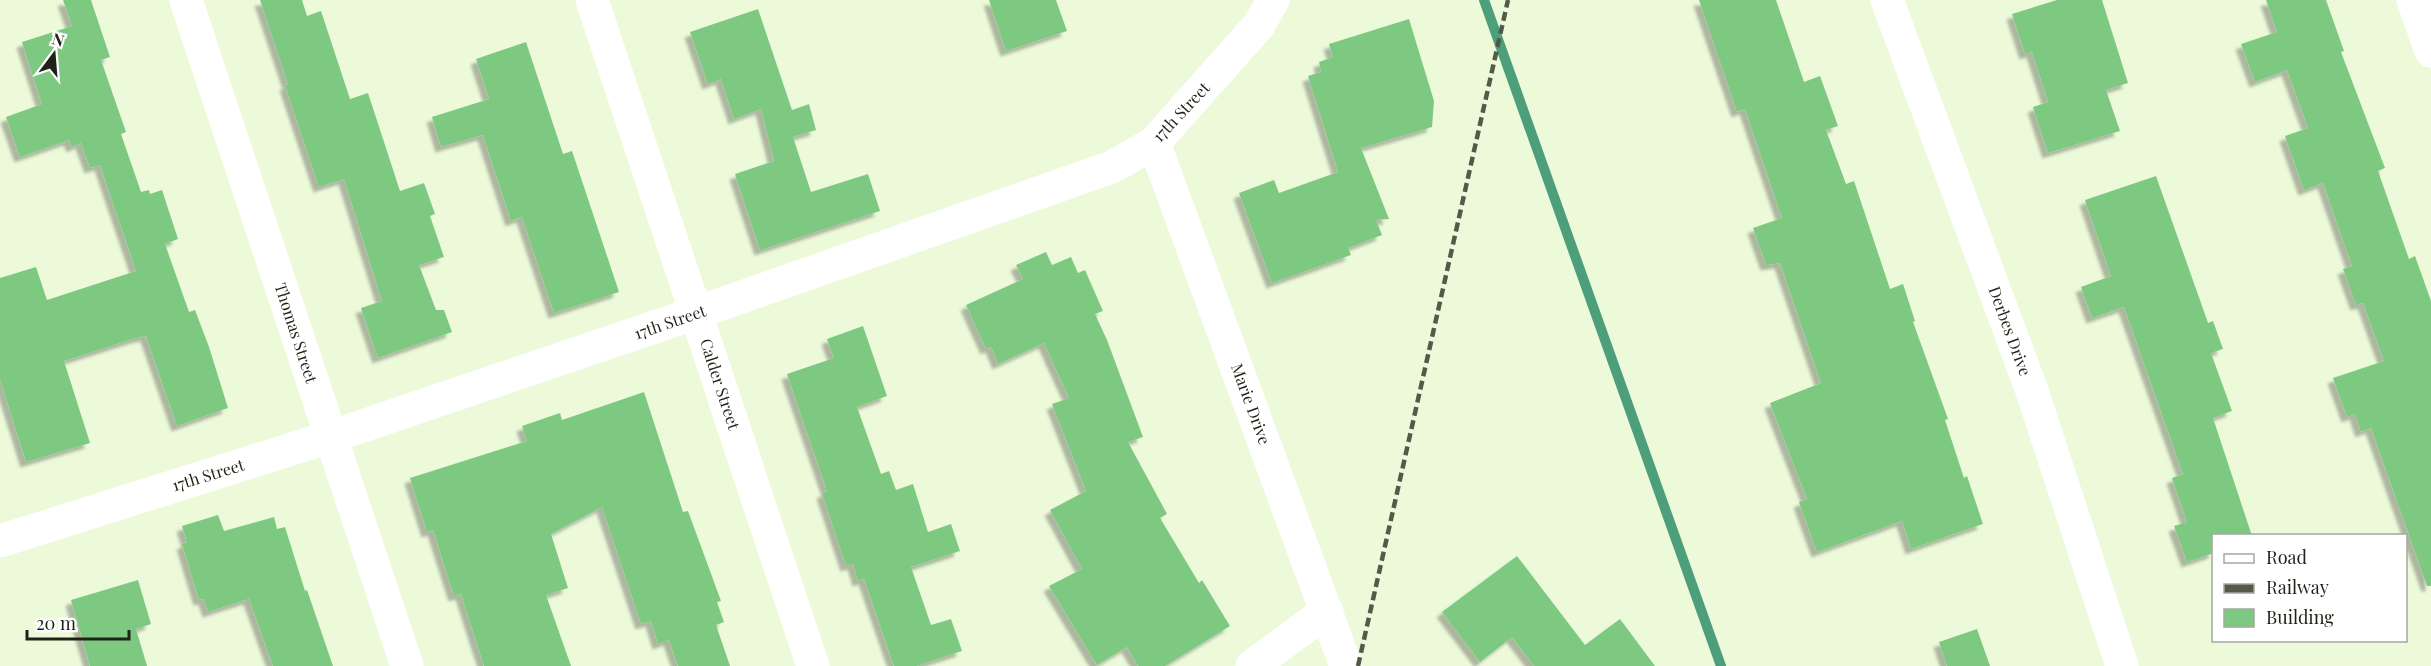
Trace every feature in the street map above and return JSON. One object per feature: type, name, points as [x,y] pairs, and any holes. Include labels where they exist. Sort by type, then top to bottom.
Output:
[{"type":"street","name":"Thomas Street","points":[[186,0],[407,666]]},
{"type":"street","name":"Calder Street","points":[[592,0],[813,666]]},
{"type":"street","name":"17th Street","points":[[0,541],[330,438],[1112,167],[1154,143],[1260,25],[1273,0]]},
{"type":"street","name":"Derbes Drive","points":[[1887,0],[2032,391],[2122,666]]},
{"type":"street","points":[[2413,0],[2431,51]]},
{"type":"street","name":"Marie Drive","points":[[1154,143],[1346,666]]},
{"type":"street","points":[[1252,666],[1327,612]]},
{"type":"building","points":[[63,0],[91,0],[110,57],[101,60],[126,132],[121,134],[141,192],[149,190],[150,194],[162,190],[178,239],[165,244],[189,312],[195,310],[228,408],[177,426],[146,336],[136,338],[64,361],[90,443],[26,462],[0,379],[0,278],[36,267],[47,300],[136,271],[100,165],[90,168],[81,143],[72,147],[69,140],[20,157],[6,117],[42,104],[22,42],[72,26]]},
{"type":"building","points":[[260,0],[302,0],[307,16],[321,11],[350,99],[368,93],[400,191],[424,183],[435,214],[430,216],[444,257],[419,265],[436,310],[444,310],[452,332],[378,358],[361,308],[382,301],[344,179],[319,187]]},
{"type":"building","points":[[989,0],[1056,0],[1067,31],[1006,51]]},
{"type":"building","points":[[1699,0],[1776,0],[1804,82],[1820,76],[1838,126],[1826,130],[1846,184],[1854,181],[1890,289],[1903,284],[1915,321],[1913,322],[1948,419],[1945,420],[1964,478],[1967,476],[1983,524],[1911,549],[1902,521],[1817,552],[1799,502],[1807,499],[1770,403],[1821,383],[1780,263],[1766,265],[1753,228],[1782,218],[1745,109],[1737,112]]},
{"type":"building","points":[[2057,0],[2102,0],[2128,83],[2106,90],[2120,131],[2048,153],[2033,107],[2048,102],[2032,52],[2025,54],[2012,14]]},
{"type":"building","points":[[2266,0],[2326,0],[2344,51],[2341,52],[2385,168],[2378,171],[2409,259],[2415,256],[2431,301],[2431,586],[2427,586],[2371,428],[2361,432],[2355,414],[2347,417],[2333,378],[2384,361],[2363,303],[2356,305],[2343,269],[2352,266],[2323,183],[2304,190],[2285,136],[2308,128],[2287,70],[2255,82],[2241,44],[2277,32]]},
{"type":"building","points":[[758,9],[792,110],[809,104],[816,130],[793,137],[811,192],[868,174],[880,211],[760,250],[735,174],[774,161],[761,109],[734,119],[721,79],[708,84],[690,32]]},
{"type":"building","points":[[1409,19],[1434,101],[1432,127],[1361,148],[1389,219],[1376,220],[1382,235],[1348,248],[1351,255],[1272,283],[1239,193],[1274,180],[1279,193],[1338,172],[1308,76],[1321,72],[1319,62],[1333,57],[1329,44]]},
{"type":"building","points":[[526,42],[563,154],[572,151],[619,292],[554,313],[522,217],[511,221],[483,135],[441,147],[432,117],[489,99],[476,59]]},
{"type":"building","points":[[2156,176],[2208,323],[2213,321],[2223,349],[2211,353],[2232,411],[2213,418],[2251,534],[2212,534],[2212,554],[2187,562],[2174,526],[2187,522],[2172,478],[2183,474],[2124,307],[2092,318],[2081,287],[2111,276],[2085,200]]},
{"type":"building","points":[[1046,252],[1052,265],[1071,257],[1078,273],[1085,270],[1103,311],[1095,314],[1143,437],[1128,442],[1167,514],[1160,518],[1199,583],[1202,580],[1230,626],[1165,666],[1138,666],[1127,647],[1097,665],[1049,586],[1082,569],[1050,510],[1086,491],[1052,404],[1069,398],[1044,343],[998,364],[991,347],[986,349],[966,305],[1023,279],[1016,265]]},
{"type":"building","points":[[863,326],[887,396],[857,407],[881,474],[889,471],[896,490],[913,484],[928,532],[951,524],[960,551],[911,567],[931,625],[951,619],[962,651],[916,666],[894,666],[864,579],[858,581],[853,564],[846,566],[822,493],[827,491],[787,374],[834,358],[827,339]]},
{"type":"building","points":[[644,392],[683,512],[688,511],[721,601],[717,602],[724,622],[716,625],[730,666],[678,666],[669,640],[658,644],[651,621],[641,624],[602,507],[551,534],[568,588],[546,595],[571,666],[484,666],[461,594],[454,596],[433,530],[427,532],[410,478],[527,441],[522,426],[560,413],[562,420]]},
{"type":"building","points":[[218,515],[224,531],[274,517],[277,529],[285,527],[305,591],[307,590],[333,666],[273,666],[249,599],[208,612],[204,599],[199,600],[182,544],[187,542],[182,526]]},
{"type":"building","points":[[1517,556],[1585,645],[1620,619],[1655,666],[1534,666],[1512,637],[1480,662],[1442,612]]},
{"type":"building","points":[[138,580],[151,624],[136,629],[147,666],[90,666],[71,600]]},
{"type":"building","points":[[1977,629],[1990,666],[1947,666],[1939,642]]},
{"type":"waterway","points":[[1484,0],[1721,666]]},
{"type":"railway","points":[[1358,666],[1508,0]]}]
